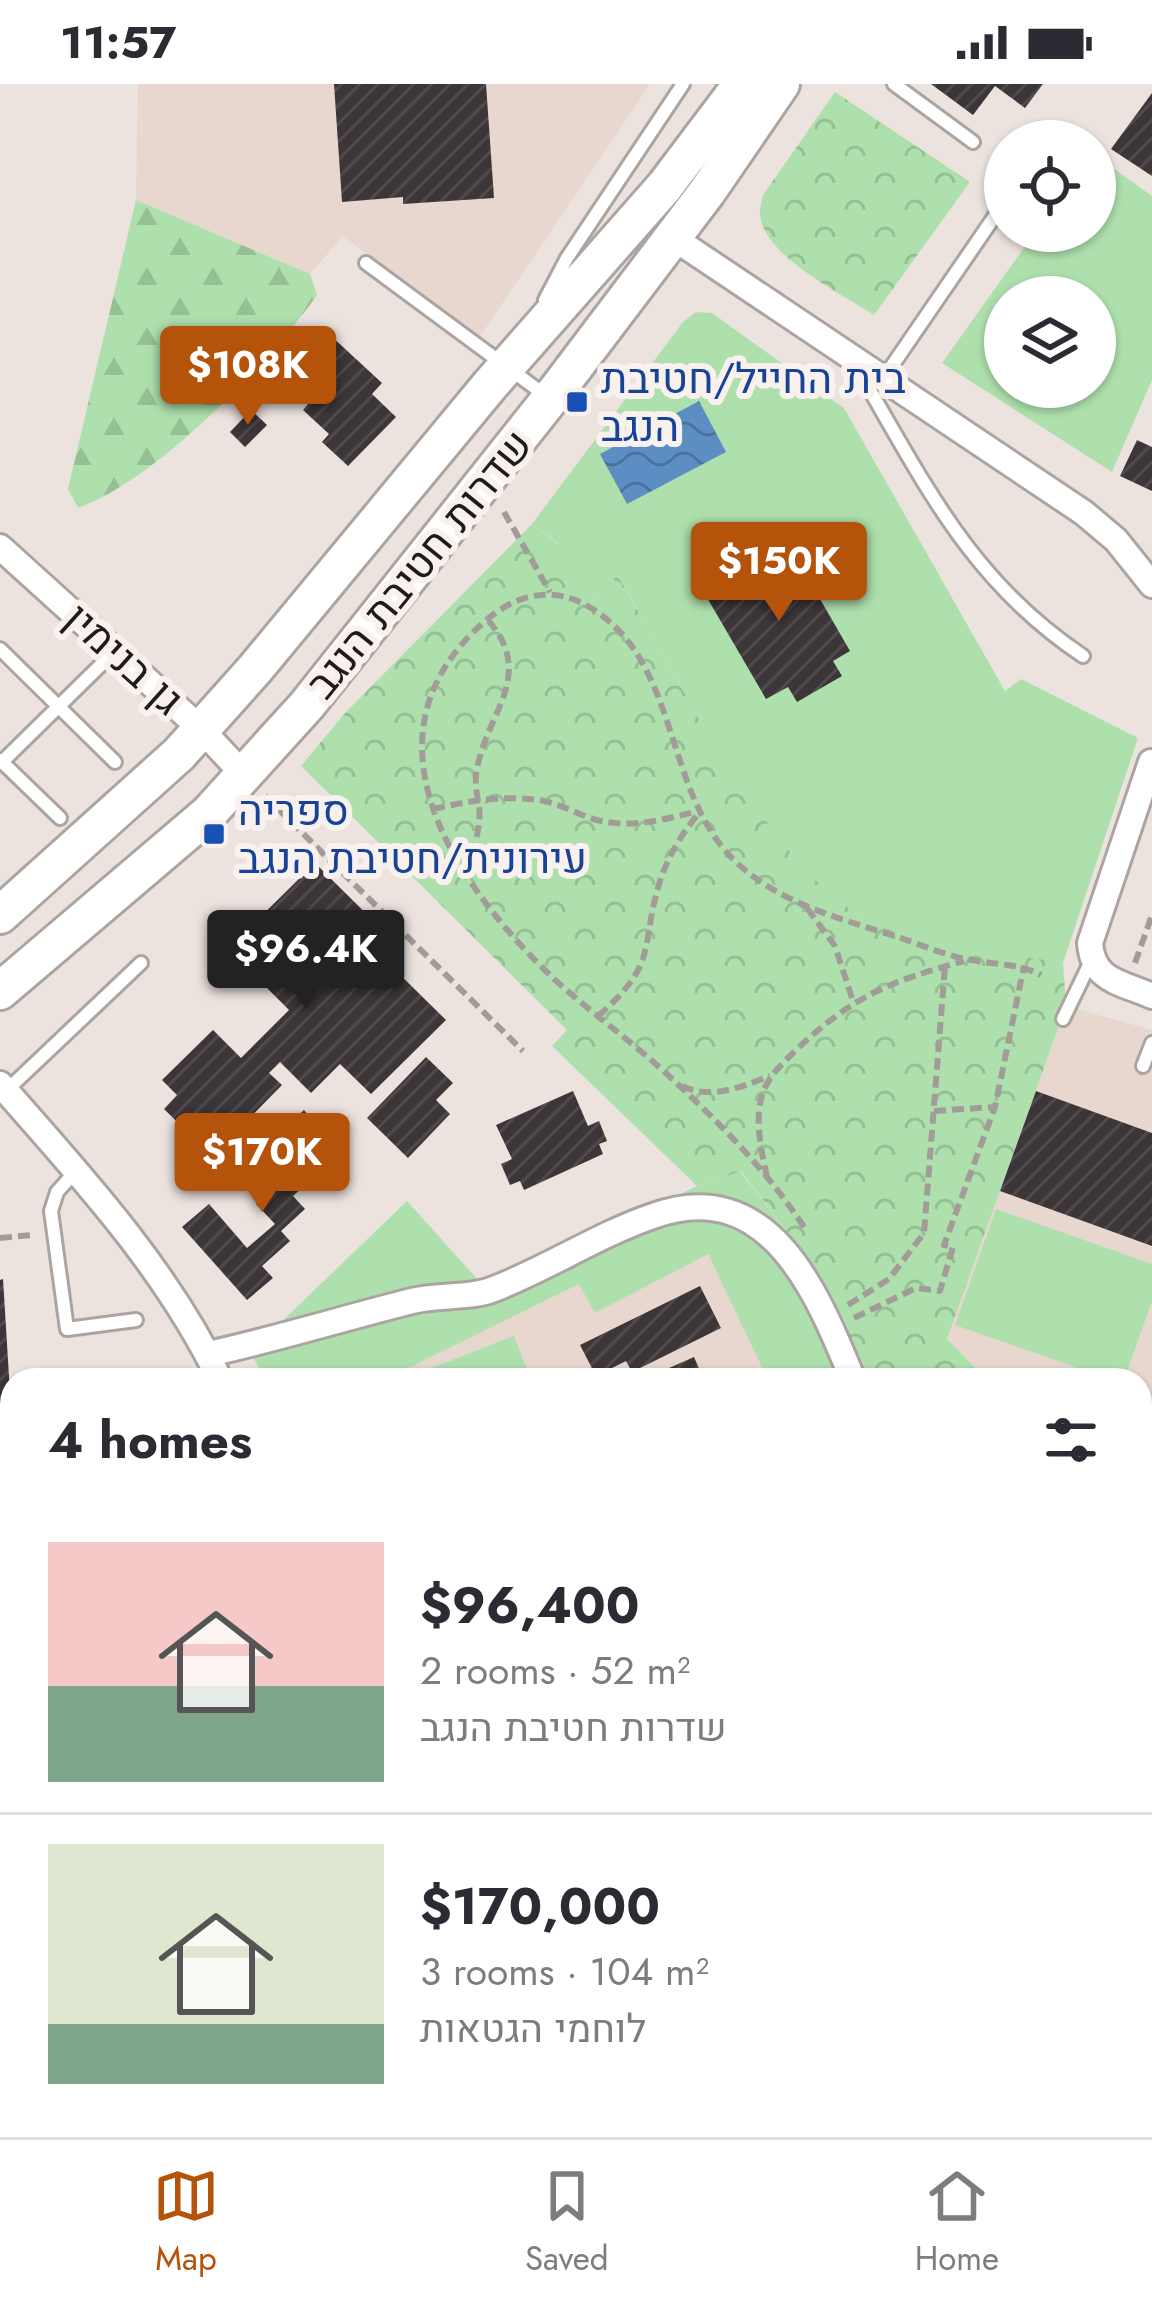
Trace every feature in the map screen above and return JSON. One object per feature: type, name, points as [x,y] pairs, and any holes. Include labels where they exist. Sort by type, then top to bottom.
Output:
[{"type":"main road","name":"שדרות חטיבת הנגב","points":[[0,915],[132,798],[201,729],[665,186],[742,84]]},
{"type":"main road","name":"שדרות חטיבת הנגב","points":[[0,991],[175,844],[307,705],[550,399],[781,84]]},
{"type":"street","points":[[672,237],[1084,513],[1116,540],[1152,585]]},
{"type":"street","name":"גן בנימין","points":[[0,547],[201,729],[244,775]]},
{"type":"street","points":[[1151,762],[1091,933],[1091,961],[1102,975],[1152,996]]},
{"type":"street","points":[[3,1087],[147,1258],[191,1321],[214,1368]]},
{"type":"street","points":[[208,1354],[296,1335],[417,1299],[488,1292],[650,1217],[703,1205],[752,1219],[785,1250],[805,1280],[847,1368]]},
{"type":"lane","points":[[510,362],[567,258],[682,84]]},
{"type":"lane","points":[[894,84],[973,142]]},
{"type":"lane","points":[[882,380],[984,232]]},
{"type":"lane","points":[[366,263],[510,362],[550,399]]},
{"type":"lane","points":[[854,362],[939,508],[981,568],[1034,622],[1084,656]]},
{"type":"lane","points":[[0,650],[116,762]]},
{"type":"lane","points":[[60,818],[1,761],[115,651]]},
{"type":"lane","points":[[1063,1018],[1091,961]]},
{"type":"lane","points":[[3,1087],[141,963]]},
{"type":"lane","points":[[1143,1066],[1152,1042]]},
{"type":"lane","points":[[74,1172],[53,1200],[67,1329],[136,1320]]},
{"type":"path","points":[[485,482],[550,592]]},
{"type":"path","points":[[806,1230],[768,1181],[677,1084],[550,975],[468,876],[437,824],[419,752],[429,694],[458,648],[487,620],[520,600],[550,592],[595,610],[650,672],[673,747],[700,811],[717,842],[739,865],[805,905],[968,960],[1024,966],[1041,975]]},
{"type":"path","points":[[468,876],[480,809],[476,800],[480,755],[501,707],[509,665],[508,649],[487,620]]},
{"type":"path","points":[[244,775],[523,1051]]},
{"type":"path","points":[[433,809],[476,800],[542,801],[621,824],[645,824],[700,811]]},
{"type":"path","points":[[598,1016],[639,972],[660,880],[700,811]]},
{"type":"path","points":[[805,905],[836,946],[853,1001]]},
{"type":"path","points":[[1127,985],[1152,915]]},
{"type":"path","points":[[677,1084],[698,1094],[712,1093],[770,1076],[853,1001],[906,977],[968,960]]},
{"type":"path","points":[[842,1293],[854,1318],[916,1288],[940,1292],[953,1247],[944,1245],[995,1107],[1024,966]]},
{"type":"path","points":[[848,1305],[890,1279],[923,1233],[945,967]]},
{"type":"path","points":[[768,1181],[759,1121],[770,1076]]},
{"type":"path","points":[[934,1111],[995,1107]]},
{"type":"path","points":[[0,1238],[55,1233]]},
{"type":"shaded area","points":[[138,84],[650,84],[479,338],[343,236],[310,274],[136,200]]},
{"type":"shaded area","points":[[1066,1006],[1152,1030],[1152,1368],[975,1368],[947,1339]]},
{"type":"shaded area","points":[[708,1253],[762,1368],[408,1368],[580,1283],[595,1313]]},
{"type":"green space","points":[[835,92],[970,182],[874,315],[789,259],[764,230],[760,214],[763,195]]},
{"type":"green space","points":[[1116,170],[1152,196],[1152,380],[1112,472],[1012,408],[1116,408],[1116,276],[1004,276],[1021,252],[1116,252]]},
{"type":"green space","points":[[136,200],[310,274],[317,295],[271,353],[176,446],[109,494],[78,508],[68,489]]},
{"type":"green space","points":[[984,304],[984,390],[942,363]]},
{"type":"green space","points":[[696,312],[712,313],[844,408],[1005,691],[1021,679],[1138,738],[1063,963],[932,942],[859,915],[789,852],[756,808],[694,711],[618,575],[602,602],[545,571],[559,544],[532,524],[683,322]]},
{"type":"green space","points":[[532,524],[559,545],[546,571],[602,602],[617,574],[724,759],[789,851],[823,887],[859,915],[905,934],[1063,963],[1066,1006],[947,1339],[975,1368],[860,1368],[829,1295],[741,1171],[697,1186],[552,1046],[567,1030],[301,766],[345,713]]},
{"type":"green space","points":[[740,1171],[829,1295],[860,1368],[762,1368],[708,1254],[595,1313],[579,1284],[408,1368],[259,1368],[250,1352],[407,1201],[487,1290],[697,1186]]},
{"type":"green space","points":[[996,1209],[1152,1264],[1152,1301],[1128,1368],[1078,1368],[955,1325]]},
{"type":"green space","points":[[513,1336],[526,1368],[432,1368]]},
{"type":"water","points":[[699,401],[726,452],[627,504],[600,454]]},
{"type":"building","points":[[334,84],[486,84],[494,198],[403,204],[403,197],[342,202]]},
{"type":"building","points":[[931,84],[1043,84],[1025,108],[995,86],[973,115]]},
{"type":"building","points":[[1152,93],[1152,176],[1116,152],[1116,142]]},
{"type":"building","points":[[330,335],[382,383],[372,394],[396,417],[348,466],[322,442],[329,434],[303,410],[308,404],[294,391],[308,377],[298,368]]},
{"type":"building","points":[[251,410],[267,425],[245,447],[230,432]]},
{"type":"building","points":[[1137,440],[1152,447],[1152,491],[1120,476]]},
{"type":"building","points":[[786,540],[850,651],[833,661],[842,676],[797,702],[788,687],[766,699],[702,589]]},
{"type":"building","points":[[315,863],[400,947],[386,961],[446,1020],[371,1094],[340,1064],[311,1093],[280,1062],[269,1073],[282,1085],[212,1156],[164,1109],[177,1095],[162,1080],[213,1030],[241,1058],[289,1010],[228,949]]},
{"type":"building","points":[[426,1057],[453,1083],[436,1100],[450,1114],[408,1158],[367,1118]]},
{"type":"building","points":[[573,1091],[588,1126],[599,1121],[607,1141],[599,1144],[603,1154],[524,1190],[520,1181],[510,1185],[501,1164],[512,1159],[496,1125]]},
{"type":"building","points":[[1036,1091],[1152,1133],[1152,1246],[1000,1191]]},
{"type":"building","points":[[304,1110],[325,1135],[310,1148],[326,1167],[293,1196],[305,1209],[281,1231],[290,1241],[262,1266],[273,1278],[247,1300],[182,1227],[209,1204],[247,1248],[275,1224],[256,1204],[300,1166],[274,1136]]},
{"type":"building","points":[[3,1279],[8,1368],[0,1368]]},
{"type":"building","points":[[700,1286],[721,1328],[640,1368],[630,1368],[626,1361],[612,1368],[592,1368],[580,1345]]},
{"type":"building","points":[[694,1357],[699,1368],[669,1368]]},
{"type":"place","name":"בית החייל/חטיבת הנגב","points":[[577,402]]},
{"type":"place","name":"ספריה עירונית/חטיבת הנגב","points":[[214,834]]}]
